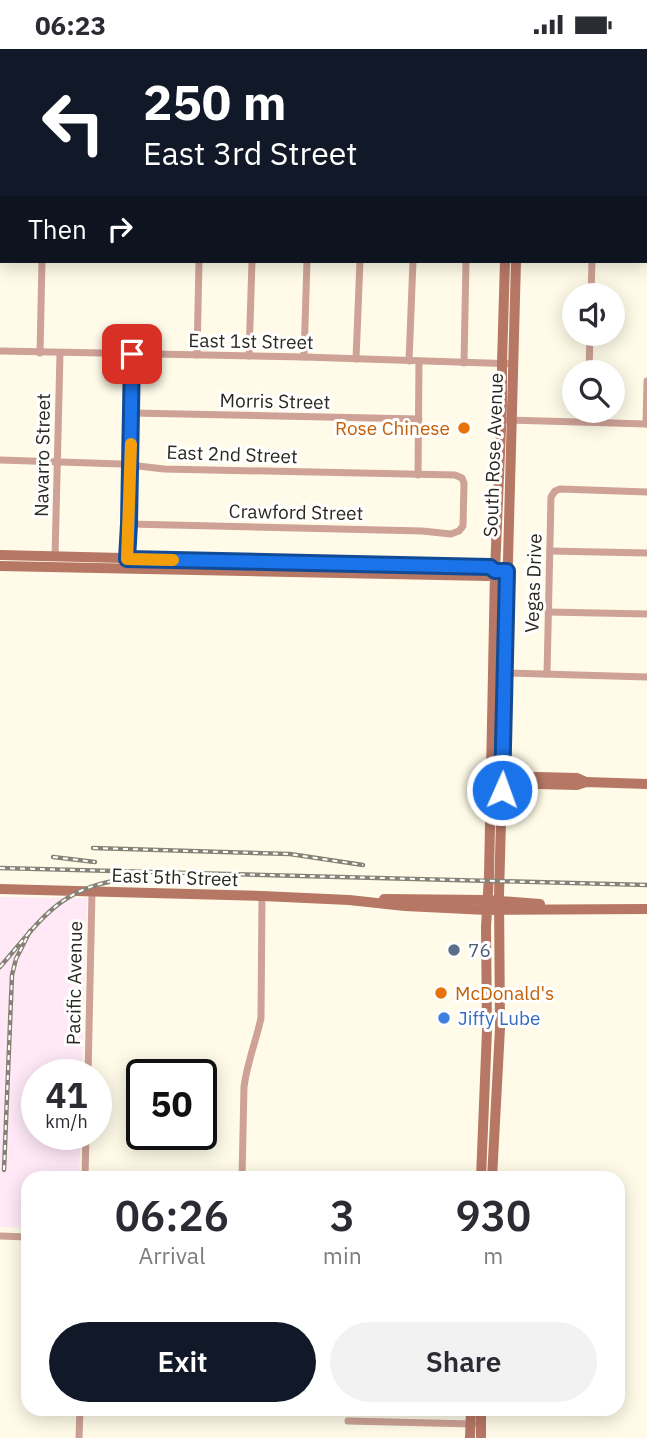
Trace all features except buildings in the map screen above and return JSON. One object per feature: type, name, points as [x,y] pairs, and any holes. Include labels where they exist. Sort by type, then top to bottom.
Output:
[{"type":"main road","name":"South Rose Avenue","points":[[492,1171],[500,1028],[499,905],[509,494],[502,363],[505,263]]},
{"type":"main road","name":"South Rose Avenue","points":[[481,1171],[487,1036],[487,905],[495,571],[501,441],[507,420],[514,364],[516,263]]},
{"type":"main road","points":[[501,441],[506,446],[504,488],[509,494]]},
{"type":"main road","points":[[0,555],[28,562],[490,567],[495,571],[507,571]]},
{"type":"main road","points":[[0,566],[55,557],[126,564]]},
{"type":"main road","points":[[491,779],[577,778],[586,782],[647,784]]},
{"type":"main road","name":"East 5th Street","points":[[0,889],[262,896],[405,906],[499,905],[647,909]]},
{"type":"main road","points":[[487,1036],[491,1042],[490,1084],[496,1106]]},
{"type":"main road","points":[[473,1416],[481,1438]]},
{"type":"main road","points":[[470,1438],[479,1416]]},
{"type":"street","points":[[40,353],[42,263]]},
{"type":"street","points":[[197,355],[199,263]]},
{"type":"street","points":[[249,356],[252,263]]},
{"type":"street","points":[[303,357],[307,263]]},
{"type":"street","points":[[356,359],[360,263]]},
{"type":"street","points":[[409,361],[413,263]]},
{"type":"street","points":[[464,363],[466,263]]},
{"type":"street","points":[[591,283],[592,263]]},
{"type":"street","name":"East 1st Street","points":[[0,351],[514,364]]},
{"type":"street","name":"Navarro Street","points":[[55,557],[60,353]]},
{"type":"street","points":[[126,564],[132,354]]},
{"type":"street","points":[[418,475],[419,361]]},
{"type":"street","points":[[617,423],[647,424],[647,381]]},
{"type":"street","name":"Morris Street","points":[[132,413],[419,419]]},
{"type":"street","points":[[507,420],[562,421]]},
{"type":"street","name":"East 2nd Street","points":[[0,460],[130,465],[164,469],[456,475],[462,478],[464,488],[461,530]]},
{"type":"street","name":"Vegas Drive","points":[[547,674],[550,502],[553,493],[564,489],[647,492]]},
{"type":"street","name":"Crawford Street","points":[[129,524],[433,531],[451,534],[461,530]]},
{"type":"street","points":[[550,551],[647,553]]},
{"type":"street","points":[[548,612],[647,614]]},
{"type":"street","points":[[506,673],[647,677]]},
{"type":"street","name":"Pacific Avenue","points":[[88,1059],[92,892]]},
{"type":"street","points":[[242,1171],[244,1087],[261,1018],[262,896]]},
{"type":"street","points":[[85,1171],[86,1150]]},
{"type":"street","points":[[0,1236],[21,1237]]},
{"type":"street","points":[[79,1438],[80,1416]]},
{"type":"street","points":[[348,1421],[476,1424]]},
{"type":"shaded area","points":[[0,897],[87,898],[82,1059],[21,1059],[21,1150],[80,1150],[79,1171],[21,1171],[21,1228],[0,1227]]},
{"type":"railway","points":[[93,848],[290,854],[363,865]]},
{"type":"railway","points":[[53,857],[95,862]]},
{"type":"railway","points":[[0,868],[647,885]]},
{"type":"railway","points":[[0,967],[53,908],[84,890],[126,879]]},
{"type":"railway","points":[[4,1170],[12,975],[16,959],[30,931]]},
{"type":"slow traffic","points":[[131,444],[127,559],[173,560]]},
{"type":"place","name":"Rose Chinese","points":[[464,428]]},
{"type":"place","name":"76","points":[[454,950]]},
{"type":"place","name":"McDonald's","points":[[441,993]]},
{"type":"place","name":"Jiffy Lube","points":[[444,1018]]},
{"type":"route","points":[[132,354],[127,559],[490,567],[495,571],[507,571],[502,790]]}]
